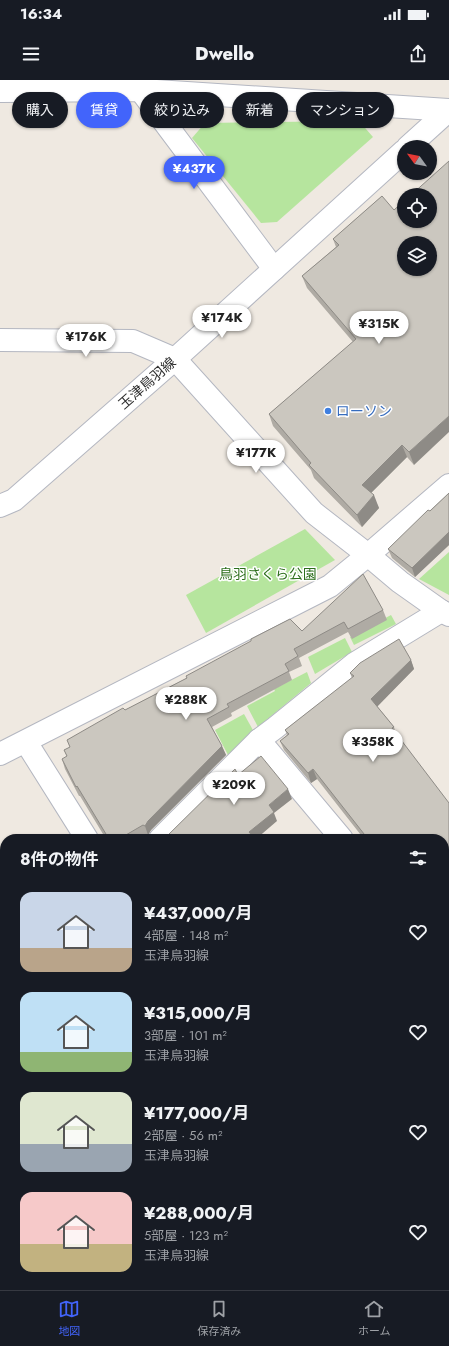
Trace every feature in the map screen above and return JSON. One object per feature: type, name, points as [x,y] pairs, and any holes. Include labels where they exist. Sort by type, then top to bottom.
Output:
[{"type":"street","points":[[142,83],[274,269]]},
{"type":"street","points":[[0,91],[142,83],[449,110]]},
{"type":"street","points":[[416,140],[449,110]]},
{"type":"street","name":"玉津鳥羽線","points":[[7,503],[175,359],[397,157]]},
{"type":"street","points":[[0,340],[133,341],[175,359],[314,513],[400,582],[445,613],[354,664],[259,740],[165,834]]},
{"type":"street","points":[[0,754],[330,586],[449,485]]},
{"type":"street","points":[[259,740],[338,834]]},
{"type":"street","points":[[26,742],[84,834]]},
{"type":"green space","points":[[288,122],[296,122],[296,128],[365,128],[373,137],[277,222],[261,223],[192,138],[201,128],[224,128],[224,123],[232,123],[232,128],[288,128]]},
{"type":"green space","name":"鳥羽さくら公園","points":[[305,529],[335,560],[206,633],[186,595]]},
{"type":"green space","points":[[449,552],[449,595],[419,579]]},
{"type":"green space","points":[[391,615],[396,624],[354,645],[350,637]]},
{"type":"green space","points":[[345,638],[352,652],[315,674],[308,657]]},
{"type":"green space","points":[[307,672],[311,683],[258,727],[247,706],[275,691],[274,689]]},
{"type":"green space","points":[[244,714],[254,732],[228,755],[215,730]]},
{"type":"building","points":[[449,161],[449,416],[409,452],[402,445],[362,485],[374,495],[357,515],[309,465],[311,463],[269,414],[356,339],[302,276],[339,245],[333,239],[382,196],[394,210],[397,207],[397,228],[437,228],[437,188],[419,188],[428,180],[437,180],[437,172]]},
{"type":"building","points":[[449,493],[449,532],[412,568],[388,549],[428,510],[430,511]]},
{"type":"building","points":[[363,574],[383,610],[348,629],[344,622],[294,649],[298,656],[285,664],[289,671],[227,704],[229,707],[207,719],[222,746],[148,821],[145,826],[143,825],[128,834],[106,834],[77,786],[76,787],[62,759],[67,756],[64,750],[70,747],[67,740],[123,708],[125,710],[187,678],[186,676],[251,641],[251,639],[290,619],[302,631]]},
{"type":"building","points":[[399,639],[411,660],[371,699],[394,727],[392,728],[449,803],[449,834],[364,834],[313,769],[308,773],[280,741],[289,734],[285,730],[354,676],[350,673],[360,663]]},
{"type":"building","points":[[261,756],[288,789],[269,805],[274,812],[249,832],[251,834],[169,834],[235,769],[238,775]]},
{"type":"place","name":"ローソン","points":[[328,411]]}]
